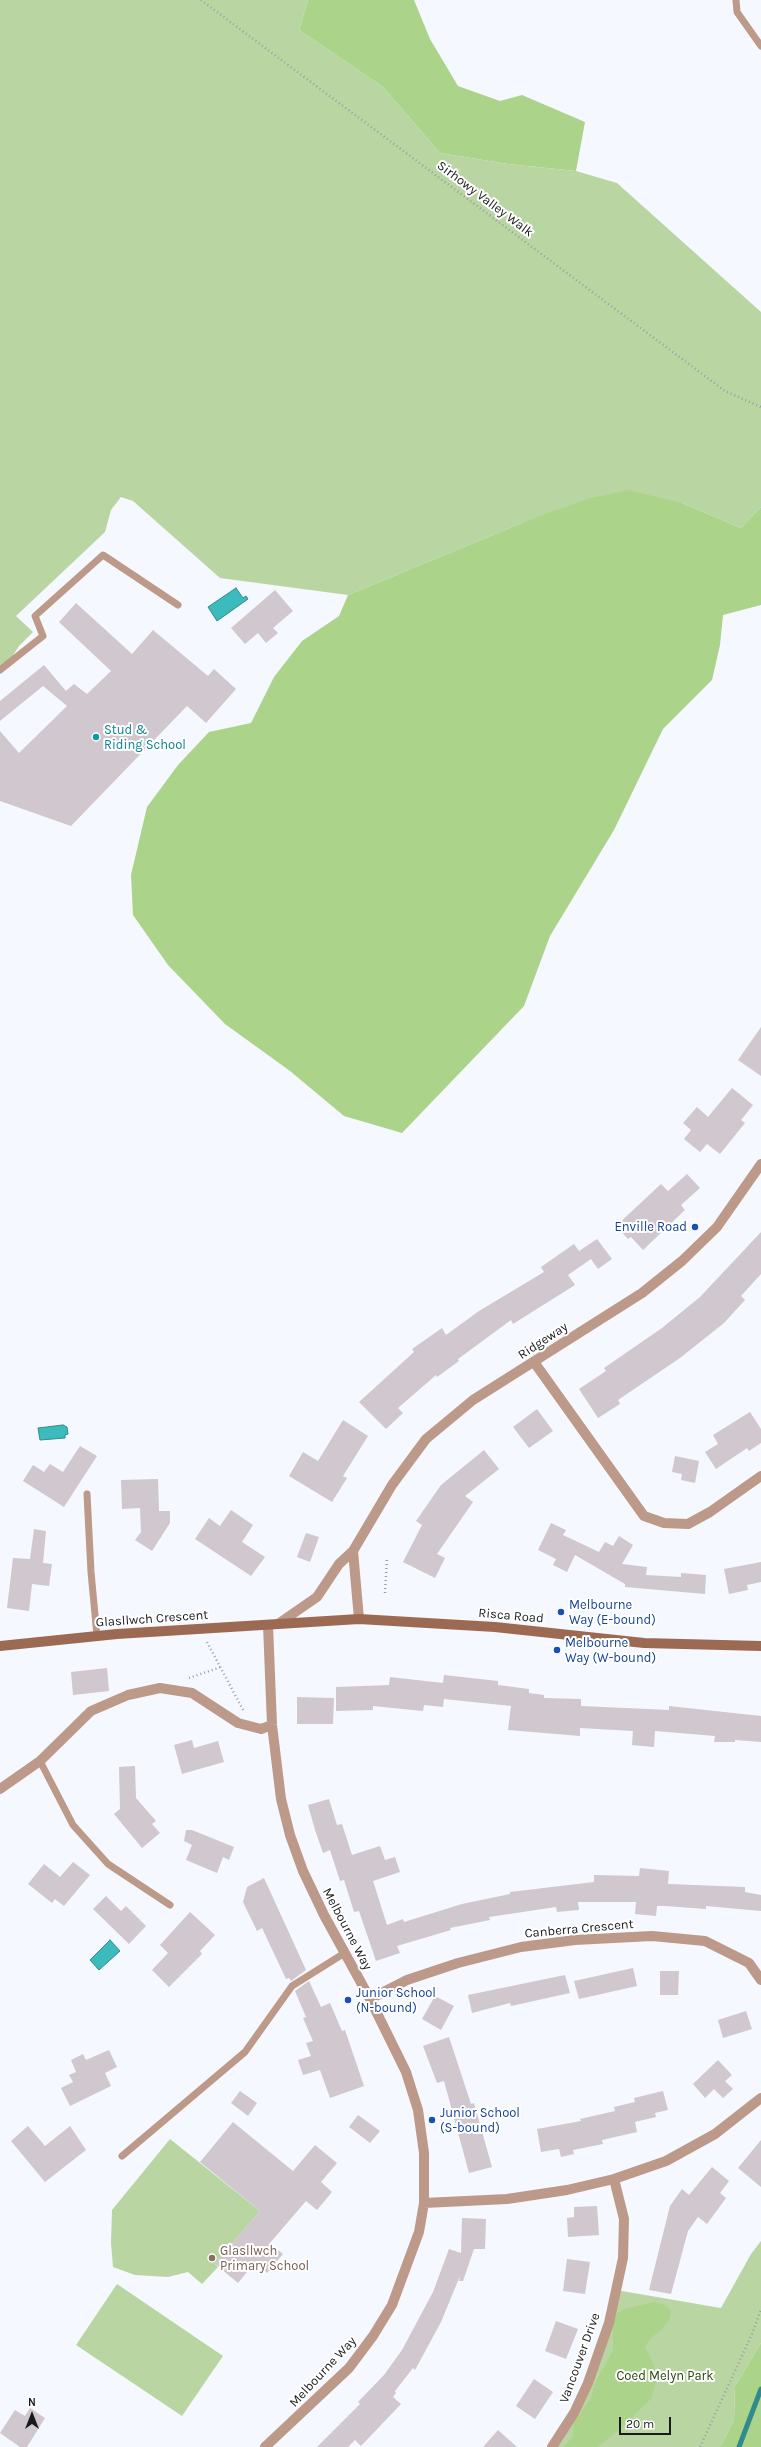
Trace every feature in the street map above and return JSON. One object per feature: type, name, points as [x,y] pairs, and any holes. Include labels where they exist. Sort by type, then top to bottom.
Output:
[{"type":"main road","name":"Risca Road","points":[[305,1621],[358,1619],[495,1627],[644,1642],[740,1648],[761,1646]]},
{"type":"main road","name":"Glasllwch Crescent","points":[[0,1646],[97,1636],[268,1625],[305,1621]]},
{"type":"street","name":"Ridgeway","points":[[278,1624],[317,1597],[339,1564],[353,1551],[392,1485],[426,1439],[473,1400],[642,1293],[682,1261],[717,1227],[761,1164]]},
{"type":"street","points":[[534,1362],[644,1516],[664,1523],[688,1524],[710,1512],[761,1476]]},
{"type":"street","points":[[353,1551],[358,1619]]},
{"type":"street","name":"Melbourne Way","points":[[265,2447],[348,2368],[373,2336],[392,2305],[419,2232],[424,2203],[424,2153],[418,2110],[406,2072],[370,1999],[343,1954],[303,1872],[290,1835],[281,1799],[272,1725],[268,1625]]},
{"type":"street","points":[[0,1789],[40,1761],[91,1711],[128,1696],[160,1688],[192,1692],[238,1723],[261,1729],[272,1725]]},
{"type":"street","name":"Canberra Crescent","points":[[370,1999],[407,1980],[458,1963],[521,1946],[575,1940],[652,1936],[705,1941],[749,1963],[761,1980]]},
{"type":"street","points":[[424,2203],[507,2199],[568,2190],[614,2179],[666,2161],[715,2134],[761,2098]]},
{"type":"street","name":"Vancouver Drive","points":[[552,2447],[574,2413],[588,2383],[609,2323],[623,2258],[624,2219],[614,2179]]},
{"type":"lane","points":[[736,0],[737,12],[761,46]]},
{"type":"lane","points":[[0,670],[43,636],[35,616],[104,555],[178,605]]},
{"type":"lane","points":[[87,1494],[91,1572],[97,1636]]},
{"type":"lane","points":[[40,1761],[73,1825],[108,1864],[170,1905]]},
{"type":"lane","points":[[122,2156],[245,2052],[292,1986],[343,1954]]},
{"type":"path","name":"Sirhowy Valley Walk","points":[[201,0],[725,391],[761,407]]},
{"type":"path","points":[[385,1593],[387,1557]]},
{"type":"path","points":[[201,1629],[252,1727]]},
{"type":"path","points":[[700,2447],[752,2334],[761,2309]]},
{"type":"green space","points":[[0,0],[308,0],[299,30],[383,87],[440,153],[508,164],[576,171],[617,183],[761,312],[761,507],[741,528],[682,503],[522,523],[348,595],[220,578],[133,501],[121,497],[111,510],[105,532],[16,616],[33,632],[19,646],[12,657],[0,667]]},
{"type":"green space","points":[[308,0],[414,0],[430,39],[458,86],[500,101],[522,95],[585,122],[576,171],[508,164],[440,153],[383,87],[299,30]]},
{"type":"green space","points":[[628,490],[682,503],[741,528],[761,507],[761,605],[723,615],[720,645],[712,680],[663,729],[614,830],[550,936],[524,1006],[402,1133],[344,1116],[290,1071],[225,1024],[168,965],[133,915],[131,875],[147,807],[178,765],[209,732],[251,723],[274,677],[302,641],[339,616],[348,595],[522,523],[587,499]]},
{"type":"green space","points":[[170,2139],[260,2211],[215,2264],[218,2267],[202,2284],[188,2272],[168,2277],[135,2275],[113,2267],[111,2243],[112,2210]]},
{"type":"green space","name":"Coed Melyn Park","points":[[761,2241],[761,2343],[735,2386],[734,2420],[722,2444],[718,2447],[552,2447],[574,2413],[616,2290],[721,2308],[751,2254]]},
{"type":"green space","points":[[117,2284],[223,2356],[182,2416],[76,2345]]},
{"type":"green space","points":[[654,2302],[666,2305],[671,2311],[670,2318],[662,2329],[650,2339],[645,2347],[654,2365],[656,2381],[651,2399],[621,2428],[598,2447],[564,2447],[573,2436],[574,2423],[591,2398],[596,2381],[613,2350],[613,2324],[617,2313],[628,2308]]},
{"type":"green space","points":[[761,2343],[761,2447],[718,2447],[722,2444],[734,2420],[735,2386]]},
{"type":"water","points":[[236,588],[243,598],[246,596],[248,599],[217,621],[208,607]]},
{"type":"water","points":[[63,1425],[67,1427],[68,1434],[65,1435],[65,1438],[40,1440],[38,1428]]},
{"type":"water","points":[[110,1940],[120,1951],[99,1970],[90,1960]]},
{"type":"building","points":[[275,590],[293,611],[273,628],[278,633],[266,643],[258,633],[245,644],[231,628]]},
{"type":"building","name":"Stud & Riding School","points":[[76,603],[132,654],[153,630],[208,676],[214,669],[236,689],[206,723],[187,706],[71,826],[0,801],[0,731],[19,753],[67,706],[43,686],[0,721],[0,701],[44,665],[66,691],[74,684],[87,694],[111,671],[59,622]]},
{"type":"building","points":[[761,1027],[761,1076],[738,1060]]},
{"type":"building","points":[[732,1088],[753,1105],[741,1120],[745,1123],[720,1154],[707,1144],[700,1152],[684,1139],[691,1130],[683,1123],[697,1107],[708,1117]]},
{"type":"building","points":[[687,1174],[700,1188],[681,1205],[685,1210],[643,1250],[631,1237],[628,1239],[616,1226],[661,1184],[668,1191]]},
{"type":"building","points":[[761,1232],[761,1274],[741,1296],[745,1300],[724,1323],[680,1358],[618,1400],[620,1404],[598,1418],[579,1389],[606,1371],[604,1368],[662,1328],[700,1297]]},
{"type":"building","points":[[597,1239],[612,1259],[598,1269],[591,1259],[568,1275],[575,1285],[513,1324],[511,1320],[458,1359],[459,1361],[437,1377],[436,1375],[398,1408],[403,1413],[386,1429],[359,1402],[414,1352],[412,1349],[442,1328],[446,1335],[479,1311],[544,1272],[541,1267],[574,1244],[579,1251]]},
{"type":"building","points":[[537,1409],[553,1431],[529,1448],[513,1427]]},
{"type":"building","points":[[750,1412],[761,1429],[761,1443],[749,1451],[747,1448],[716,1469],[705,1452],[718,1444],[713,1435]]},
{"type":"building","points":[[343,1420],[368,1436],[343,1476],[347,1478],[332,1502],[289,1476],[303,1452],[318,1461]]},
{"type":"building","points":[[80,1446],[97,1456],[64,1507],[23,1481],[33,1465],[44,1472],[50,1464],[63,1472]]},
{"type":"building","points":[[484,1450],[499,1469],[465,1496],[473,1502],[437,1554],[445,1558],[435,1578],[403,1562],[422,1525],[416,1521],[441,1485]]},
{"type":"building","points":[[675,1456],[699,1461],[695,1483],[681,1480],[682,1474],[672,1472]]},
{"type":"building","points":[[158,1479],[159,1511],[170,1511],[170,1523],[152,1551],[135,1540],[141,1532],[140,1508],[122,1509],[121,1480]]},
{"type":"building","points":[[231,1510],[253,1525],[242,1542],[265,1557],[251,1576],[195,1539],[209,1518],[220,1526]]},
{"type":"building","points":[[551,1523],[566,1530],[563,1535],[599,1552],[605,1542],[613,1546],[619,1536],[633,1545],[622,1564],[647,1567],[646,1575],[681,1577],[681,1573],[706,1575],[705,1594],[625,1587],[625,1584],[575,1555],[567,1572],[553,1565],[556,1559],[538,1550]]},
{"type":"building","points":[[34,1529],[46,1531],[43,1563],[52,1564],[49,1586],[32,1584],[29,1611],[7,1608],[13,1558],[30,1559]]},
{"type":"building","points":[[306,1533],[319,1537],[310,1562],[297,1557]]},
{"type":"building","points":[[761,1562],[761,1582],[747,1585],[748,1590],[729,1594],[724,1569]]},
{"type":"building","points":[[107,1668],[109,1691],[73,1695],[71,1672]]},
{"type":"building","points":[[444,1675],[498,1681],[498,1685],[529,1689],[529,1693],[544,1695],[544,1698],[581,1699],[581,1706],[669,1710],[669,1706],[761,1716],[761,1742],[735,1740],[735,1742],[714,1742],[715,1736],[655,1731],[654,1747],[632,1745],[633,1731],[580,1728],[580,1736],[508,1730],[511,1706],[444,1699],[443,1707],[424,1705],[423,1711],[373,1706],[373,1710],[336,1711],[336,1687],[389,1685],[390,1677],[443,1683]]},
{"type":"building","points":[[297,1697],[334,1698],[333,1724],[297,1724]]},
{"type":"building","points":[[192,1740],[194,1748],[218,1741],[224,1762],[182,1774],[174,1745]]},
{"type":"building","points":[[135,1766],[136,1798],[156,1821],[152,1824],[160,1833],[142,1848],[114,1814],[120,1809],[119,1767]]},
{"type":"building","points":[[329,1799],[337,1825],[342,1824],[352,1855],[380,1846],[385,1860],[395,1857],[400,1872],[373,1881],[387,1925],[403,1919],[404,1922],[462,1904],[510,1894],[510,1892],[594,1882],[594,1875],[639,1876],[640,1868],[669,1871],[668,1884],[745,1887],[745,1892],[761,1895],[761,1911],[706,1906],[706,1909],[657,1906],[656,1916],[635,1914],[636,1902],[578,1902],[579,1910],[557,1912],[556,1907],[489,1917],[490,1920],[450,1928],[451,1930],[397,1946],[400,1953],[376,1961],[359,1911],[354,1912],[344,1880],[340,1881],[330,1850],[323,1853],[315,1830],[308,1805]]},
{"type":"building","points":[[186,1830],[192,1830],[234,1847],[229,1860],[223,1857],[217,1873],[186,1860],[192,1845],[184,1841]]},
{"type":"building","points":[[73,1862],[90,1875],[64,1906],[55,1899],[52,1903],[28,1884],[44,1864],[60,1877]]},
{"type":"building","points":[[264,1878],[306,1970],[291,1981],[289,1978],[286,1979],[262,1928],[257,1931],[243,1902],[247,1887]]},
{"type":"building","points":[[106,1896],[121,1911],[126,1906],[146,1926],[129,1944],[93,1909]]},
{"type":"building","points":[[190,1912],[215,1935],[200,1951],[202,1954],[169,1987],[152,1970],[168,1953],[160,1945]]},
{"type":"building","points":[[633,1968],[637,1986],[579,1999],[574,1981]]},
{"type":"building","points":[[660,1971],[679,1971],[678,1995],[660,1995]]},
{"type":"building","points":[[565,1975],[570,1993],[511,2006],[510,2003],[472,2013],[468,1995]]},
{"type":"building","points":[[309,1981],[321,2007],[330,2003],[342,2031],[345,2030],[364,2086],[330,2098],[320,2070],[303,2075],[298,2060],[311,2056],[306,2043],[313,2041],[303,2018],[306,2017],[295,1991]]},
{"type":"building","points":[[435,1996],[454,2006],[441,2030],[422,2019]]},
{"type":"building","points":[[746,2011],[752,2029],[723,2038],[718,2020]]},
{"type":"building","points":[[449,2037],[471,2104],[474,2103],[492,2167],[469,2173],[444,2081],[437,2083],[423,2046]]},
{"type":"building","points":[[109,2050],[117,2067],[105,2073],[111,2086],[70,2106],[61,2088],[73,2082],[69,2075],[76,2072],[71,2060],[83,2054],[86,2060]]},
{"type":"building","points":[[718,2060],[732,2075],[725,2081],[733,2089],[723,2098],[714,2089],[705,2098],[693,2084]]},
{"type":"building","points":[[240,2091],[257,2103],[248,2116],[231,2103]]},
{"type":"building","points":[[663,2091],[668,2110],[655,2113],[656,2117],[635,2122],[637,2132],[602,2140],[603,2144],[573,2150],[574,2154],[561,2157],[559,2149],[541,2152],[537,2129],[581,2121],[580,2119],[615,2111],[614,2107],[635,2102],[634,2098]]},
{"type":"building","points":[[358,2115],[380,2131],[370,2143],[349,2127]]},
{"type":"building","points":[[233,2122],[293,2171],[315,2145],[337,2163],[321,2182],[332,2192],[317,2210],[306,2201],[270,2243],[283,2254],[267,2273],[255,2262],[238,2283],[215,2264],[260,2211],[200,2162]]},
{"type":"building","points":[[28,2126],[45,2146],[70,2126],[86,2150],[45,2182],[11,2141]]},
{"type":"building","points":[[761,2140],[761,2187],[738,2168]]},
{"type":"building","points":[[712,2167],[729,2181],[720,2193],[726,2198],[707,2224],[698,2217],[688,2231],[671,2294],[649,2290],[670,2206],[682,2189],[689,2195]]},
{"type":"building","points":[[597,2206],[599,2235],[568,2237],[567,2218],[574,2217],[574,2207]]},
{"type":"building","points":[[462,2218],[486,2219],[485,2249],[474,2249],[463,2281],[459,2281],[460,2276],[441,2322],[415,2370],[413,2368],[395,2391],[396,2393],[393,2397],[401,2404],[361,2446],[355,2440],[348,2447],[317,2447],[360,2404],[358,2402],[384,2375],[402,2350],[433,2292],[449,2249],[461,2253]]},
{"type":"building","points":[[567,2259],[590,2262],[585,2294],[563,2291]]},
{"type":"building","points":[[556,2321],[578,2329],[566,2359],[545,2351]]},
{"type":"building","points":[[534,2379],[553,2392],[535,2419],[516,2406]]},
{"type":"building","points":[[30,2408],[45,2418],[27,2447],[20,2447],[0,2433],[15,2410],[25,2416]]},
{"type":"building","points":[[498,2430],[517,2447],[483,2447]]},
{"type":"waterway","points":[[739,2447],[761,2389]]},
{"type":"place","name":"Stud & Riding School","points":[[96,737]]},
{"type":"place","name":"Enville Road","points":[[695,1227]]},
{"type":"place","name":"Melbourne Way (E-bound)","points":[[561,1612]]},
{"type":"place","name":"Melbourne Way (W-bound)","points":[[557,1650]]},
{"type":"place","name":"Junior School (N-bound)","points":[[348,2000]]},
{"type":"place","name":"Junior School (S-bound)","points":[[432,2120]]},
{"type":"place","name":"Glasllwch Primary School","points":[[212,2258]]}]
